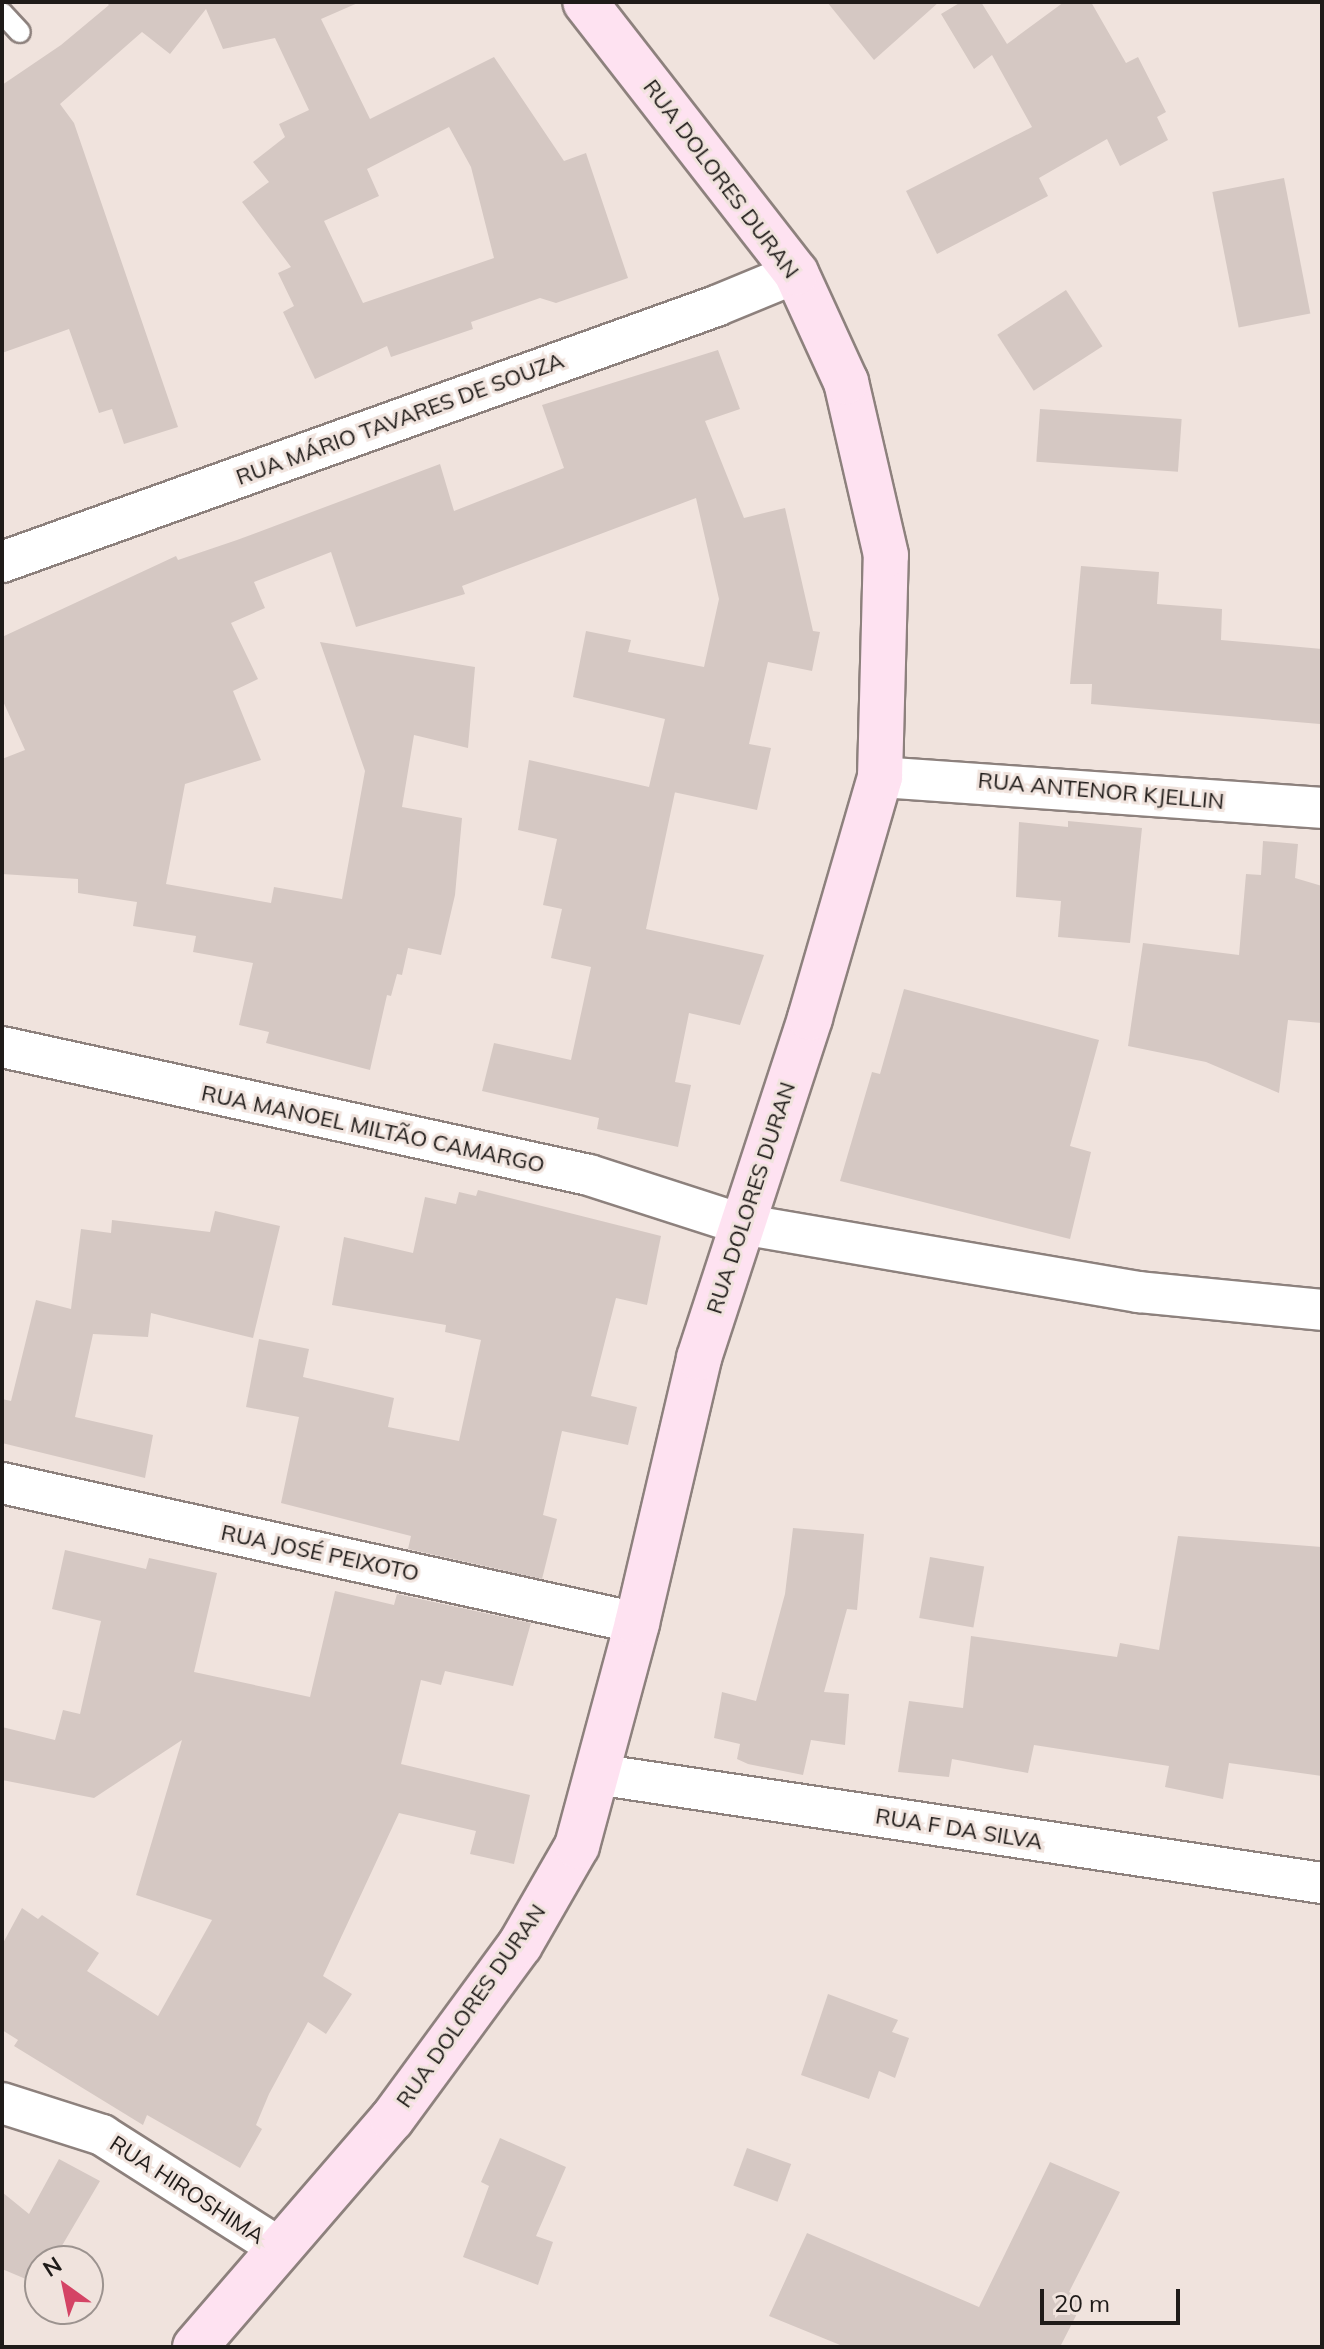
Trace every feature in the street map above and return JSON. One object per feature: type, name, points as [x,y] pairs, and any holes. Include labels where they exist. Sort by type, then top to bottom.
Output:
[{"type":"street","name":"RUA DOLORES DURAN","points":[[195,2347],[392,2119],[520,1945],[577,1846],[637,1623],[699,1358],[810,1018],[880,777],[886,555],[846,382],[796,273],[585,2]]},
{"type":"street","name":"RUA MÁRIO TAVARES DE SOUZA","points":[[2,562],[716,306],[796,273]]},
{"type":"street","name":"RUA ANTENOR KJELLIN","points":[[880,777],[1322,808]]},
{"type":"street","name":"RUA MANOEL MILTÃO CAMARGO","points":[[2,1047],[589,1175],[741,1224],[1139,1292],[1322,1310]]},
{"type":"street","name":"RUA JOSÉ PEIXOTO","points":[[2,1483],[637,1623]]},
{"type":"street","name":"RUA F DA SILVA","points":[[596,1774],[1322,1883]]},
{"type":"street","name":"RUA HIROSHIMA","points":[[2,2103],[102,2135],[281,2249]]},
{"type":"lane","points":[[2,13],[20,32]]},
{"type":"building","points":[[106,2],[360,2],[321,19],[370,119],[494,57],[564,161],[586,153],[628,278],[556,303],[540,298],[471,322],[473,329],[391,357],[387,346],[315,379],[283,312],[294,306],[278,273],[291,267],[242,202],[269,182],[253,162],[285,137],[279,124],[309,110],[275,38],[223,49],[206,9],[170,54],[142,32],[60,104],[74,123],[178,427],[124,444],[112,409],[99,413],[69,329],[2,353],[2,85],[61,45],[109,5]],"holes":[[[449,127],[471,167],[494,258],[363,303],[324,221],[379,196],[367,169]]]},
{"type":"building","points":[[827,2],[939,2],[874,60]]},
{"type":"building","points":[[961,2],[981,2],[1007,44],[1064,2],[1091,2],[1126,63],[1138,57],[1166,112],[1157,117],[1168,140],[1120,166],[1107,139],[1039,178],[1048,196],[937,254],[906,191],[1032,127],[992,55],[974,69],[941,14]]},
{"type":"building","points":[[1284,178],[1310,313],[1239,327],[1212,192]]},
{"type":"building","points":[[1066,290],[1102,346],[1034,391],[997,335]]},
{"type":"building","points":[[718,350],[740,409],[705,421],[744,518],[785,508],[813,631],[820,632],[812,671],[768,662],[749,744],[771,748],[757,810],[675,792],[646,929],[764,955],[740,1025],[689,1013],[675,1082],[691,1085],[678,1147],[597,1129],[599,1118],[482,1091],[494,1043],[571,1060],[591,967],[551,958],[562,909],[543,905],[557,839],[518,830],[529,760],[649,787],[665,719],[573,697],[586,631],[631,640],[628,652],[704,667],[719,599],[696,498],[462,586],[465,594],[356,627],[331,552],[254,582],[265,608],[231,623],[258,679],[233,691],[261,760],[185,784],[166,884],[271,903],[274,887],[342,899],[365,771],[320,642],[475,667],[468,748],[414,735],[402,807],[462,818],[455,895],[441,955],[408,948],[402,975],[397,974],[391,996],[387,995],[370,1070],[266,1043],[269,1032],[239,1025],[253,963],[193,952],[196,936],[133,926],[137,902],[78,893],[78,879],[2,874],[2,759],[25,750],[2,699],[2,637],[176,556],[178,560],[237,540],[440,464],[454,511],[564,468],[542,405]]},
{"type":"building","points":[[1040,409],[1182,419],[1178,472],[1036,462]]},
{"type":"building","points":[[1081,566],[1159,572],[1157,604],[1222,609],[1221,640],[1322,649],[1320,724],[1091,704],[1092,684],[1070,684]]},
{"type":"building","points":[[1068,821],[1142,828],[1130,943],[1058,937],[1061,901],[1016,897],[1019,822],[1068,827]]},
{"type":"building","points":[[1263,841],[1298,844],[1295,878],[1322,886],[1322,1023],[1288,1020],[1279,1093],[1206,1062],[1128,1046],[1143,943],[1239,955],[1246,874],[1261,875]]},
{"type":"building","points":[[904,989],[1099,1040],[1070,1146],[1091,1152],[1070,1239],[840,1181],[872,1072],[880,1074]]},
{"type":"building","points":[[478,1190],[661,1236],[647,1305],[616,1298],[591,1396],[637,1407],[628,1445],[562,1431],[543,1515],[557,1519],[542,1579],[408,1549],[411,1536],[281,1503],[299,1417],[246,1407],[259,1339],[309,1349],[303,1377],[394,1398],[388,1427],[459,1441],[481,1340],[445,1332],[446,1325],[332,1305],[344,1237],[413,1253],[425,1197],[456,1204],[459,1192],[476,1196]]},
{"type":"building","points":[[215,1211],[280,1226],[253,1338],[151,1313],[148,1337],[93,1334],[75,1417],[153,1435],[145,1478],[2,1443],[2,1399],[11,1401],[36,1300],[71,1309],[81,1229],[111,1233],[112,1220],[210,1232]]},
{"type":"building","points":[[793,1528],[864,1534],[857,1610],[847,1609],[824,1692],[849,1694],[845,1745],[811,1740],[803,1775],[748,1764],[737,1759],[740,1744],[714,1738],[722,1692],[756,1701],[785,1594]]},
{"type":"building","points":[[1178,1536],[1322,1547],[1322,1776],[1229,1763],[1223,1799],[1165,1787],[1169,1766],[1034,1745],[1028,1773],[952,1759],[949,1777],[898,1772],[909,1701],[963,1708],[971,1636],[1117,1657],[1120,1643],[1159,1650]]},
{"type":"building","points":[[65,1550],[146,1569],[149,1558],[217,1573],[194,1672],[310,1697],[335,1591],[394,1605],[397,1594],[531,1623],[513,1686],[445,1671],[441,1685],[421,1680],[401,1764],[530,1795],[514,1864],[470,1854],[476,1831],[399,1813],[323,1976],[352,1994],[326,2034],[308,2022],[269,2094],[256,2125],[262,2129],[240,2168],[147,2115],[143,2125],[14,2046],[18,2040],[2,2030],[2,1945],[22,1908],[38,1919],[42,1915],[99,1953],[87,1971],[158,2016],[212,1920],[136,1895],[182,1740],[94,1798],[2,1780],[2,1727],[55,1740],[63,1710],[80,1714],[101,1621],[52,1609]]},
{"type":"building","points":[[930,1557],[984,1567],[973,1628],[919,1618]]},
{"type":"building","points":[[828,1994],[898,2020],[892,2032],[909,2038],[895,2078],[879,2071],[869,2099],[801,2075]]},
{"type":"building","points":[[500,2138],[566,2167],[536,2236],[553,2242],[538,2285],[463,2257],[489,2186],[481,2182]]},
{"type":"building","points":[[747,2148],[791,2164],[777,2202],[733,2186]]},
{"type":"building","points":[[59,2159],[100,2181],[62,2245],[24,2245],[24,2278],[2,2269],[2,2192],[29,2214]]},
{"type":"building","points":[[1050,2162],[1120,2192],[1069,2292],[1084,2300],[1060,2347],[845,2347],[769,2316],[807,2233],[979,2307]]}]
